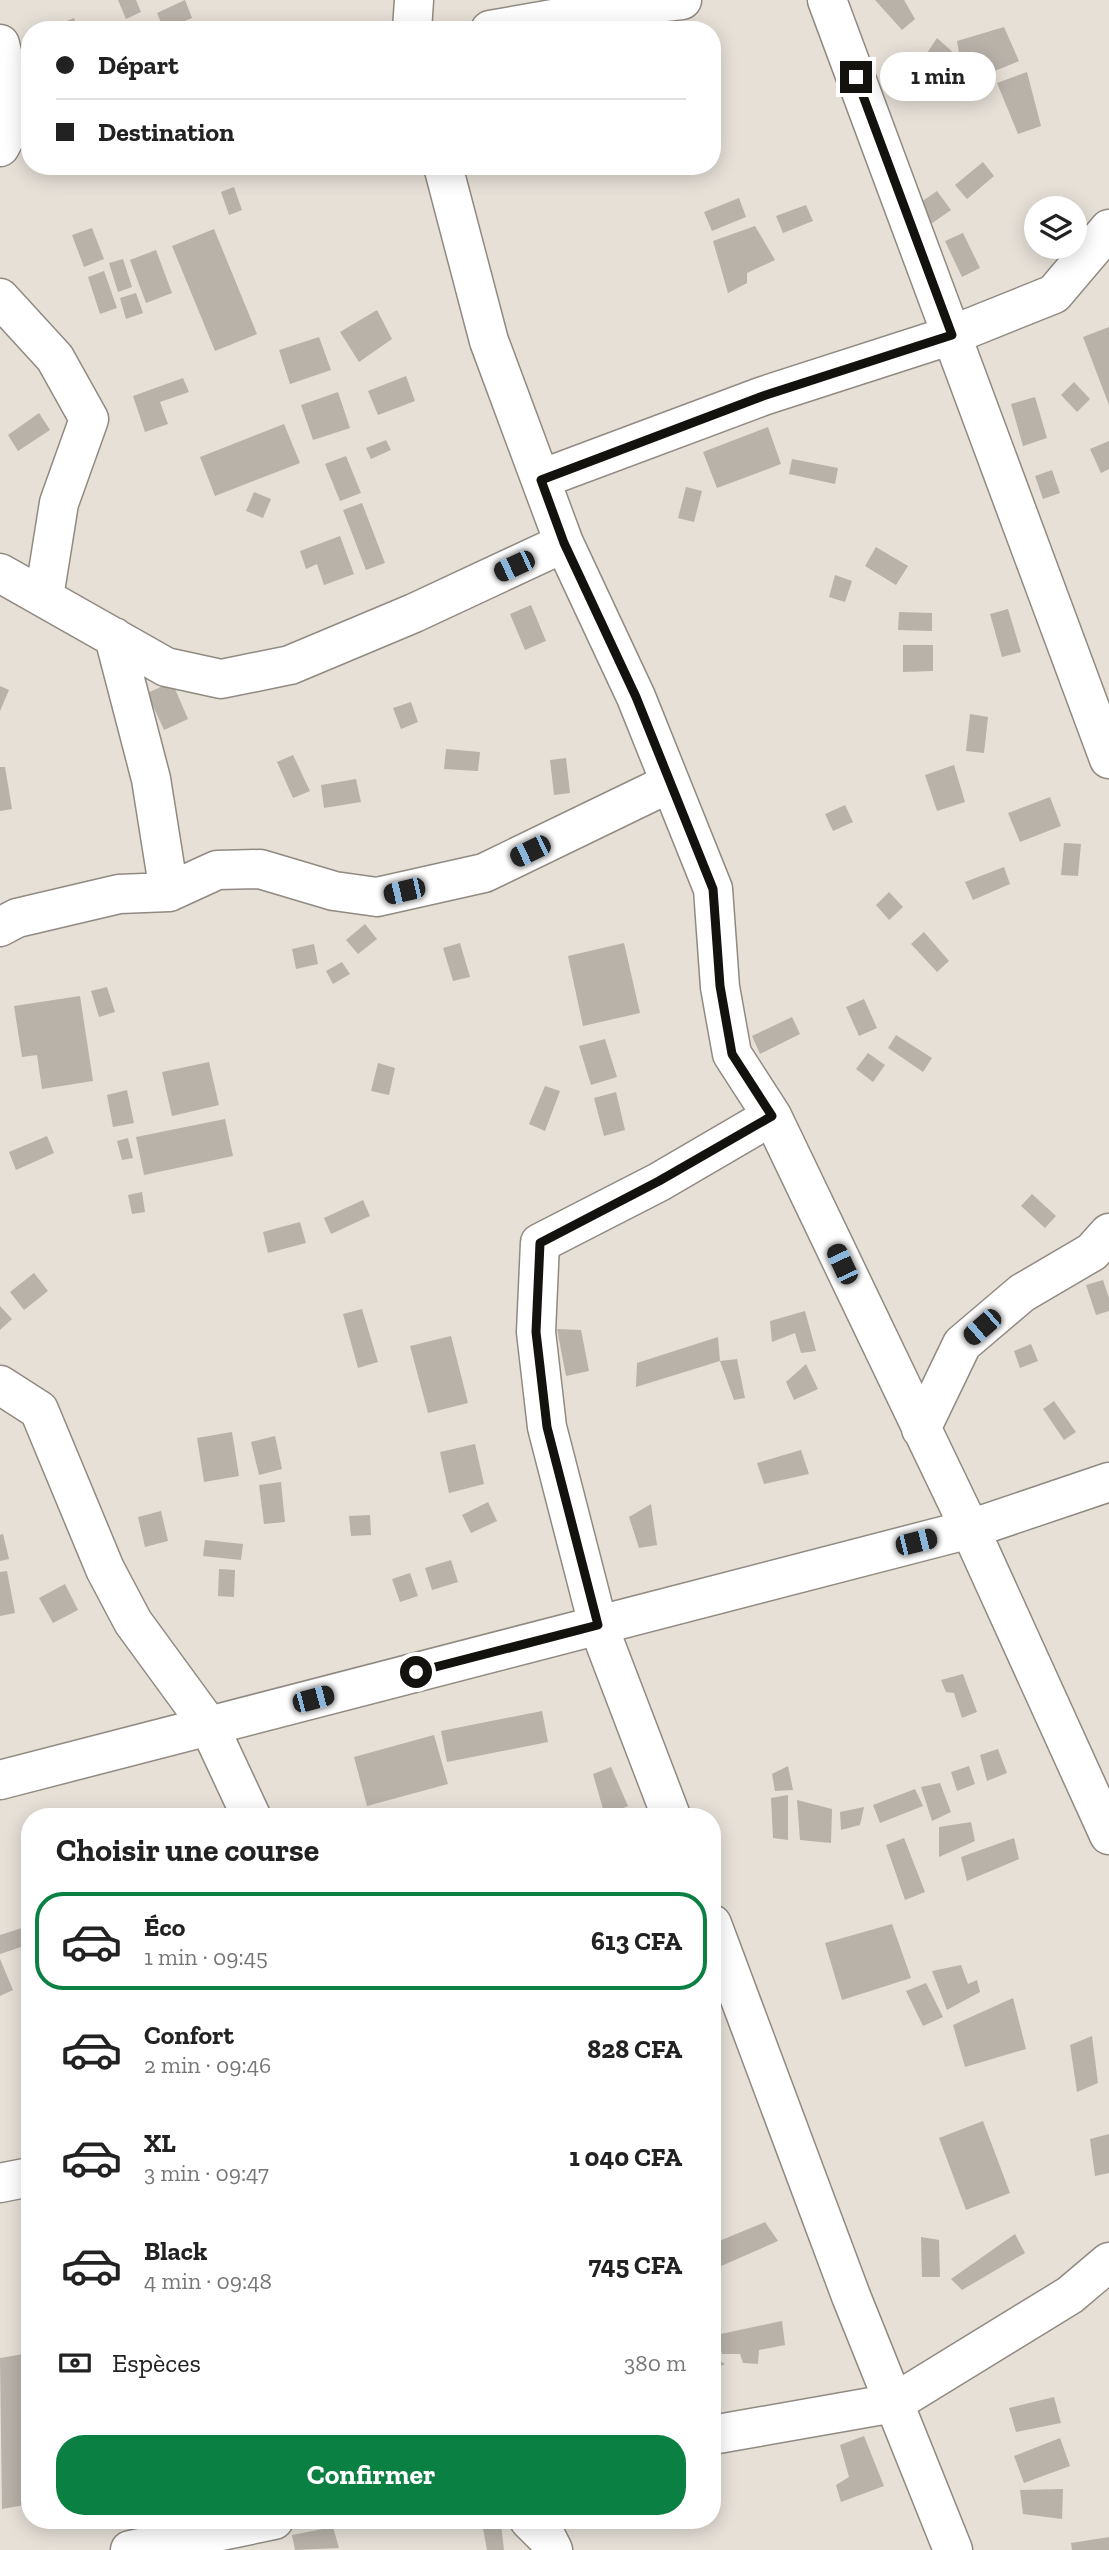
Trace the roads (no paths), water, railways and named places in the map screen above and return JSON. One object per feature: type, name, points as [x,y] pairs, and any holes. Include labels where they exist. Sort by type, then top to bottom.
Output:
[{"type":"street","points":[[413,21],[414,0]]},
{"type":"street","points":[[541,21],[682,0]]},
{"type":"street","points":[[827,0],[1109,759]]},
{"type":"street","points":[[0,44],[17,115],[0,146]]},
{"type":"street","points":[[445,175],[489,341],[564,543],[636,697],[713,889],[720,986],[732,1054],[772,1116],[970,1529],[1109,1835]]},
{"type":"street","points":[[541,480],[763,396],[952,335],[1054,294],[1109,229]]},
{"type":"street","points":[[0,298],[55,358],[89,419],[59,503],[44,597]]},
{"type":"street","points":[[0,573],[166,667],[221,679],[290,666],[414,613],[564,543]]},
{"type":"street","points":[[114,637],[151,779],[169,892]]},
{"type":"street","points":[[0,927],[17,918],[120,894],[169,892],[217,870],[260,869],[334,891],[377,897],[484,873],[670,783]]},
{"type":"street","points":[[668,1808],[598,1625],[547,1427],[536,1332],[540,1243],[659,1181],[772,1116]]},
{"type":"street","points":[[921,1429],[962,1345],[1022,1293],[1092,1252],[1109,1233]]},
{"type":"street","points":[[0,1385],[39,1410],[105,1569],[133,1622],[209,1726],[247,1808]]},
{"type":"street","points":[[0,1780],[970,1529],[1109,1482]]},
{"type":"street","points":[[721,1948],[851,2296],[953,2550]]},
{"type":"street","points":[[0,2183],[21,2179]]},
{"type":"street","points":[[721,2433],[894,2403],[1070,2295],[1109,2262]]},
{"type":"street","points":[[130,2550],[231,2529]]},
{"type":"street","points":[[538,2529],[553,2550]]}]
